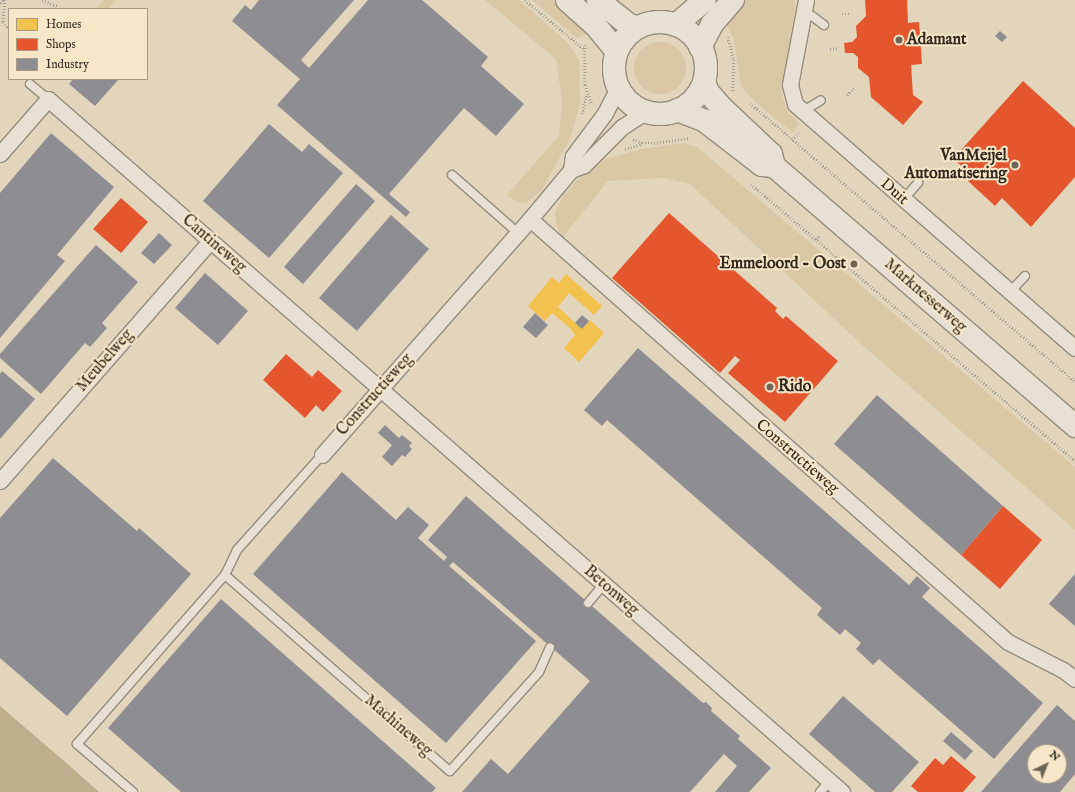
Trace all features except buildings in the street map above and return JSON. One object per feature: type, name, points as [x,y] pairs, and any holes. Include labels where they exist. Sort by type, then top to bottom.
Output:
[{"type":"main road","points":[[567,0],[596,26],[613,44],[616,52]]},
{"type":"main road","points":[[598,0],[629,25],[638,27]]},
{"type":"main road","points":[[676,25],[705,0]]},
{"type":"main road","points":[[700,47],[712,24],[733,0]]},
{"type":"main road","points":[[657,22],[676,25],[690,34],[700,47],[705,64],[704,82],[694,99],[677,110],[667,114],[645,112],[629,103],[618,88],[614,70],[616,52],[625,38],[638,27],[657,22]]},
{"type":"main road","name":"Marknesserweg","points":[[704,82],[708,92],[720,106],[771,154],[774,166],[1075,426]]},
{"type":"main road","name":"Marknesserweg","points":[[677,110],[705,121],[762,165],[774,166]]},
{"type":"street","name":"Duit","points":[[805,7],[790,85],[793,100],[802,112],[1075,348]]},
{"type":"street","name":"Constructieweg","points":[[571,170],[573,156],[605,113],[618,88]]},
{"type":"street","points":[[0,154],[48,99]]},
{"type":"street","name":"Cantineweg","points":[[48,99],[380,390]]},
{"type":"street","name":"Constructieweg","points":[[322,454],[518,233],[571,170],[584,165],[622,127],[645,112]]},
{"type":"street","name":"Constructieweg","points":[[530,219],[1003,638],[1015,646],[1062,670],[1075,679]]},
{"type":"street","name":"Meubelweg","points":[[0,481],[210,241]]},
{"type":"street","name":"Betonweg","points":[[380,390],[604,584],[825,787],[842,792]]},
{"type":"lane","points":[[805,7],[812,16],[824,25]]},
{"type":"lane","points":[[30,84],[48,99]]},
{"type":"lane","points":[[802,112],[821,100]]},
{"type":"lane","points":[[452,174],[518,233]]},
{"type":"lane","points":[[903,200],[918,183]]},
{"type":"lane","points":[[1010,292],[1025,276]]},
{"type":"lane","name":"Constructieweg","points":[[133,792],[77,744],[225,575],[237,550],[322,454]]},
{"type":"lane","name":"Machineweg","points":[[225,575],[450,771],[539,672],[550,646]]},
{"type":"lane","points":[[588,603],[604,584]]},
{"type":"path","points":[[0,3],[4,0]]},
{"type":"path","points":[[4,0],[3,22],[8,27]]},
{"type":"path","points":[[42,0],[58,6]]},
{"type":"path","points":[[525,0],[584,49],[586,95],[595,108]]},
{"type":"path","points":[[842,14],[849,14]]},
{"type":"path","points":[[726,33],[734,60],[734,90]]},
{"type":"path","points":[[830,49],[836,48]]},
{"type":"path","points":[[848,95],[854,88]]},
{"type":"path","points":[[749,103],[1075,382]]},
{"type":"path","points":[[628,136],[642,143],[696,136]]},
{"type":"path","points":[[792,140],[795,136]]},
{"type":"path","name":"Marknesserweg","points":[[747,180],[1075,461]]},
{"type":"path","points":[[816,239],[819,236]]},
{"type":"shaded area","points":[[104,0],[116,0],[109,8],[97,8]]},
{"type":"shaded area","points":[[485,0],[519,0],[567,42],[579,60],[580,104],[570,139],[541,191],[527,202],[519,203],[507,195],[559,136],[562,100],[556,59]]},
{"type":"shaded area","points":[[532,0],[559,0],[589,28],[585,35],[577,38]]},
{"type":"shaded area","points":[[741,0],[794,0],[796,5],[781,92],[787,111],[799,123],[793,133],[754,101],[741,86],[734,40],[724,20]]},
{"type":"shaded area","points":[[660,42],[670,44],[678,50],[684,58],[686,68],[684,78],[678,86],[670,92],[660,94],[650,92],[642,86],[636,78],[634,68],[636,58],[642,50],[650,44]]},
{"type":"shaded area","points":[[684,143],[697,147],[1075,467],[1075,530],[859,342],[690,184],[663,178],[608,181],[563,237],[557,228],[555,212],[564,195],[581,176],[606,159],[642,149]]},
{"type":"shaded area","points":[[0,706],[71,767],[99,792],[0,792]]},
{"type":"place","name":"Adamant","points":[[899,40]]},
{"type":"place","name":"VanMeijel Automatisering","points":[[1015,165]]},
{"type":"place","name":"Emmeloord - Oost","points":[[854,264]]},
{"type":"place","name":"Rido","points":[[770,387]]}]
